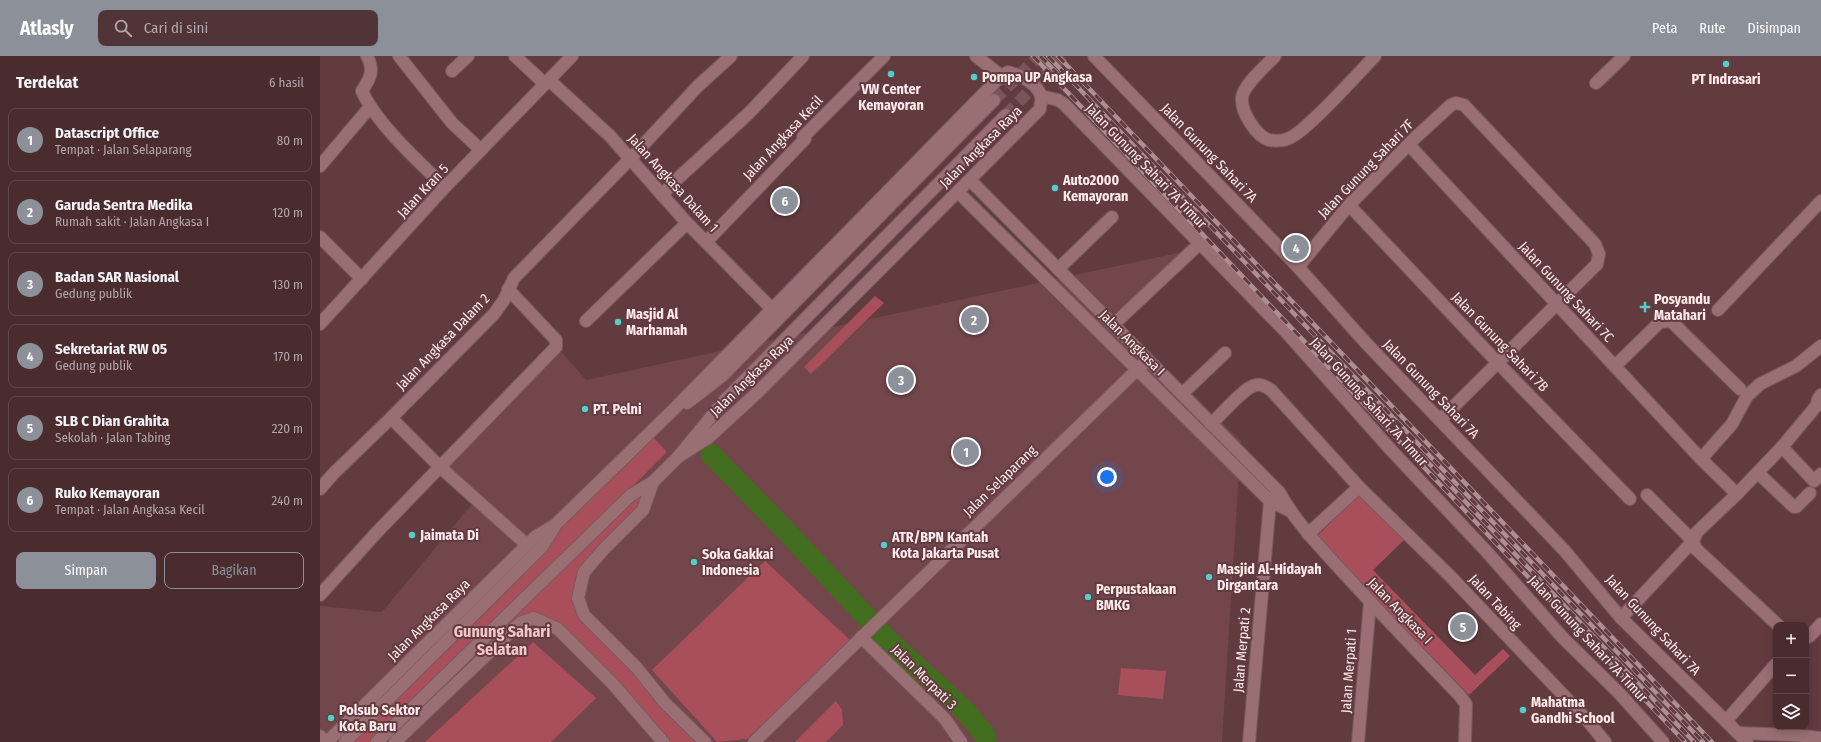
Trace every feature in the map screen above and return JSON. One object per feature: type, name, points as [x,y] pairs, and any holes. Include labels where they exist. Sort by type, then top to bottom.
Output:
[{"type":"street","points":[[367,56],[372,70],[371,77],[362,91],[370,107],[402,143],[446,187]]},
{"type":"street","points":[[399,56],[452,123],[481,150]]},
{"type":"street","points":[[452,71],[468,56]]},
{"type":"street","name":"Jalan Angkasa Dalam 1","points":[[515,56],[610,136],[687,223],[771,308]]},
{"type":"street","name":"Jalan Kran 5","points":[[320,324],[446,187],[572,56]]},
{"type":"street","name":"Jalan Angkasa Dalam 2","points":[[320,489],[333,474],[494,314],[504,300],[514,278],[630,159],[698,86],[731,56]]},
{"type":"street","points":[[662,195],[674,182],[749,113],[803,56]]},
{"type":"street","name":"Jalan Angkasa Kecil","points":[[706,242],[805,139],[803,137],[884,56]]},
{"type":"street","points":[[976,56],[1001,76],[1008,72],[1020,74],[1034,86],[1041,96]]},
{"type":"street","name":"Jalan Gunung Sahari 7A","points":[[1094,56],[1298,267],[1365,342],[1564,550],[1621,618],[1747,742]]},
{"type":"street","points":[[1275,56],[1247,86],[1242,98],[1246,116],[1259,134],[1269,140],[1287,139],[1308,124],[1374,56]]},
{"type":"street","points":[[1596,83],[1624,56]]},
{"type":"street","name":"Jalan Angkasa Raya","points":[[327,742],[535,537],[555,525],[672,411],[771,308],[911,169],[1001,76]]},
{"type":"street","name":"Jalan Angkasa Raya","points":[[678,457],[716,431],[758,392],[1040,109],[1041,96]]},
{"type":"street","name":"Jalan Gunung Sahari 7A Timur","points":[[1041,96],[1058,100],[1064,104],[1287,333],[1391,450],[1487,552],[1563,638],[1619,693],[1663,742]]},
{"type":"street","name":"Jalan Angkasa Raya","points":[[672,411],[702,392],[722,376],[994,100]]},
{"type":"street","name":"Jalan Gunung Sahari 7F","points":[[1298,267],[1349,205],[1409,145],[1451,105],[1456,103],[1464,105],[1595,244],[1599,254],[1597,264],[1557,304]]},
{"type":"street","points":[[320,166],[370,107]]},
{"type":"street","name":"Jalan Angkasa Raya","points":[[377,742],[631,495],[653,482],[678,457],[724,401],[1006,115]]},
{"type":"street","name":"Jalan Gunung Sahari 7C","points":[[1409,145],[1701,460],[1737,494]]},
{"type":"street","name":"Jalan Angkasa I","points":[[970,180],[1278,492],[1288,510],[1308,534],[1370,602],[1460,696],[1466,704],[1465,742]]},
{"type":"street","name":"Jalan Angkasa I","points":[[958,192],[1270,501],[1288,510]]},
{"type":"street","points":[[1718,310],[1821,201]]},
{"type":"street","name":"Jalan Gunung Sahari 7B","points":[[1349,205],[1498,363],[1630,499]]},
{"type":"street","points":[[1058,269],[1112,217]]},
{"type":"street","points":[[586,321],[687,223]]},
{"type":"street","points":[[320,237],[362,279]]},
{"type":"street","points":[[1113,325],[1196,247]]},
{"type":"street","points":[[320,594],[373,536],[556,347],[556,340],[508,289]]},
{"type":"street","points":[[1440,420],[1557,304]]},
{"type":"street","points":[[1615,366],[1660,322],[1666,320],[1671,321],[1740,389]]},
{"type":"street","points":[[1701,460],[1732,424],[1747,396],[1760,384],[1796,366],[1821,346]]},
{"type":"street","points":[[1182,394],[1225,353]]},
{"type":"street","name":"Jalan Selaparang","points":[[754,742],[1148,360]]},
{"type":"street","name":"Jalan Tabing","points":[[1211,424],[1248,389],[1256,385],[1263,385],[1271,390],[1359,487],[1450,576],[1588,721],[1605,742]]},
{"type":"street","points":[[1621,618],[1693,541],[1697,532],[1758,473],[1782,447],[1817,405],[1818,399],[1821,395]]},
{"type":"street","points":[[391,418],[440,467],[527,545]]},
{"type":"street","points":[[1758,473],[1794,507],[1796,507],[1816,484],[1782,447]]},
{"type":"street","name":"Jalan Angkasa Raya","points":[[653,482],[643,510],[604,549],[584,572],[578,598],[584,615],[637,668],[665,703],[705,742]]},
{"type":"street","points":[[1308,534],[1359,487]]},
{"type":"street","points":[[1270,501],[1278,492]]},
{"type":"street","points":[[1647,495],[1693,541],[1696,549],[1775,622]]},
{"type":"street","name":"Jalan Merpati 2","points":[[1249,742],[1270,501]]},
{"type":"street","name":"Jalan Angkasa Raya","points":[[345,742],[542,547],[555,525]]},
{"type":"street","name":"Jalan Merpati 1","points":[[1358,742],[1370,602]]},
{"type":"street","points":[[396,742],[493,647],[520,623],[534,618],[558,629],[612,683],[663,742]]},
{"type":"street","points":[[1809,636],[1821,624]]},
{"type":"street","name":"Jalan Merpati 3","points":[[861,637],[945,719],[961,742]]},
{"type":"street","points":[[475,647],[493,647]]},
{"type":"street","points":[[1726,721],[1773,667]]},
{"type":"street","points":[[397,673],[417,672]]},
{"type":"street","points":[[440,699],[445,676]]},
{"type":"street","points":[[1738,733],[1794,735],[1821,738]]},
{"type":"street","points":[[320,736],[327,742]]},
{"type":"shaded area","points":[[1201,248],[1121,325],[1241,441],[1222,742],[320,742],[320,606],[382,612],[472,504],[441,476],[560,350],[586,380]]},
{"type":"shaded area","points":[[875,296],[884,303],[811,374],[804,367]]},
{"type":"shaded area","points":[[649,433],[667,452],[574,545],[653,482],[643,510],[584,572],[584,615],[704,742],[664,742],[552,626],[534,618],[493,647],[475,647],[377,742],[346,742]]},
{"type":"shaded area","points":[[1359,495],[1404,540],[1373,570],[1475,675],[1503,649],[1510,656],[1469,695],[1316,537]]},
{"type":"shaded area","points":[[765,561],[851,641],[747,739],[717,742],[652,670]]},
{"type":"shaded area","points":[[533,642],[596,698],[551,742],[425,742]]},
{"type":"shaded area","points":[[1121,668],[1166,671],[1163,699],[1118,695]]},
{"type":"shaded area","points":[[836,701],[842,710],[843,725],[826,742],[795,742]]},
{"type":"waterway","points":[[711,454],[887,639],[965,711],[985,735],[986,742]]},
{"type":"tunnel","points":[[994,100],[1039,56]]},
{"type":"tunnel","points":[[1006,115],[1063,56]]},
{"type":"railway","points":[[1033,56],[1685,742]]},
{"type":"railway","points":[[1040,56],[1057,73]]},
{"type":"railway","points":[[1048,56],[1703,742]]},
{"type":"railway","points":[[1058,56],[1712,742]]},
{"type":"railway","points":[[1420,454],[1694,742]]},
{"type":"place","name":"PT Indrasari","points":[[1726,64]]},
{"type":"place","name":"VW Center Kemayoran","points":[[891,74]]},
{"type":"place","name":"Pompa UP Angkasa","points":[[974,77]]},
{"type":"place","name":"Auto2000 Kemayoran","points":[[1055,188]]},
{"type":"place","name":"Ruko Kemayoran","points":[[785,201]]},
{"type":"place","name":"Sekretariat RW 05","points":[[1296,248]]},
{"type":"place","name":"Posyandu Matahari","points":[[1645,307]]},
{"type":"place","name":"Garuda Sentra Medika","points":[[974,320]]},
{"type":"place","name":"Masjid Al Marhamah","points":[[618,322]]},
{"type":"place","name":"Badan SAR Nasional","points":[[901,380]]},
{"type":"place","name":"PT. Pelni","points":[[585,409]]},
{"type":"place","name":"Datascript Office","points":[[966,452]]},
{"type":"place","name":"Jaimata Di","points":[[412,535]]},
{"type":"place","name":"ATR/BPN Kantah Kota Jakarta Pusat","points":[[884,545]]},
{"type":"place","name":"Soka Gakkai Indonesia","points":[[694,562]]},
{"type":"place","name":"Masjid Al-Hidayah Dirgantara","points":[[1209,577]]},
{"type":"place","name":"Perpustakaan BMKG","points":[[1088,597]]},
{"type":"place","name":"SLB C Dian Grahita","points":[[1463,627]]},
{"type":"place","name":"Mahatma Gandhi School","points":[[1523,710]]},
{"type":"place","name":"Polsub Sektor Kota Baru","points":[[331,718]]},
{"type":"district","name":"Gunung Sahari Selatan","points":[[502,640]]}]
